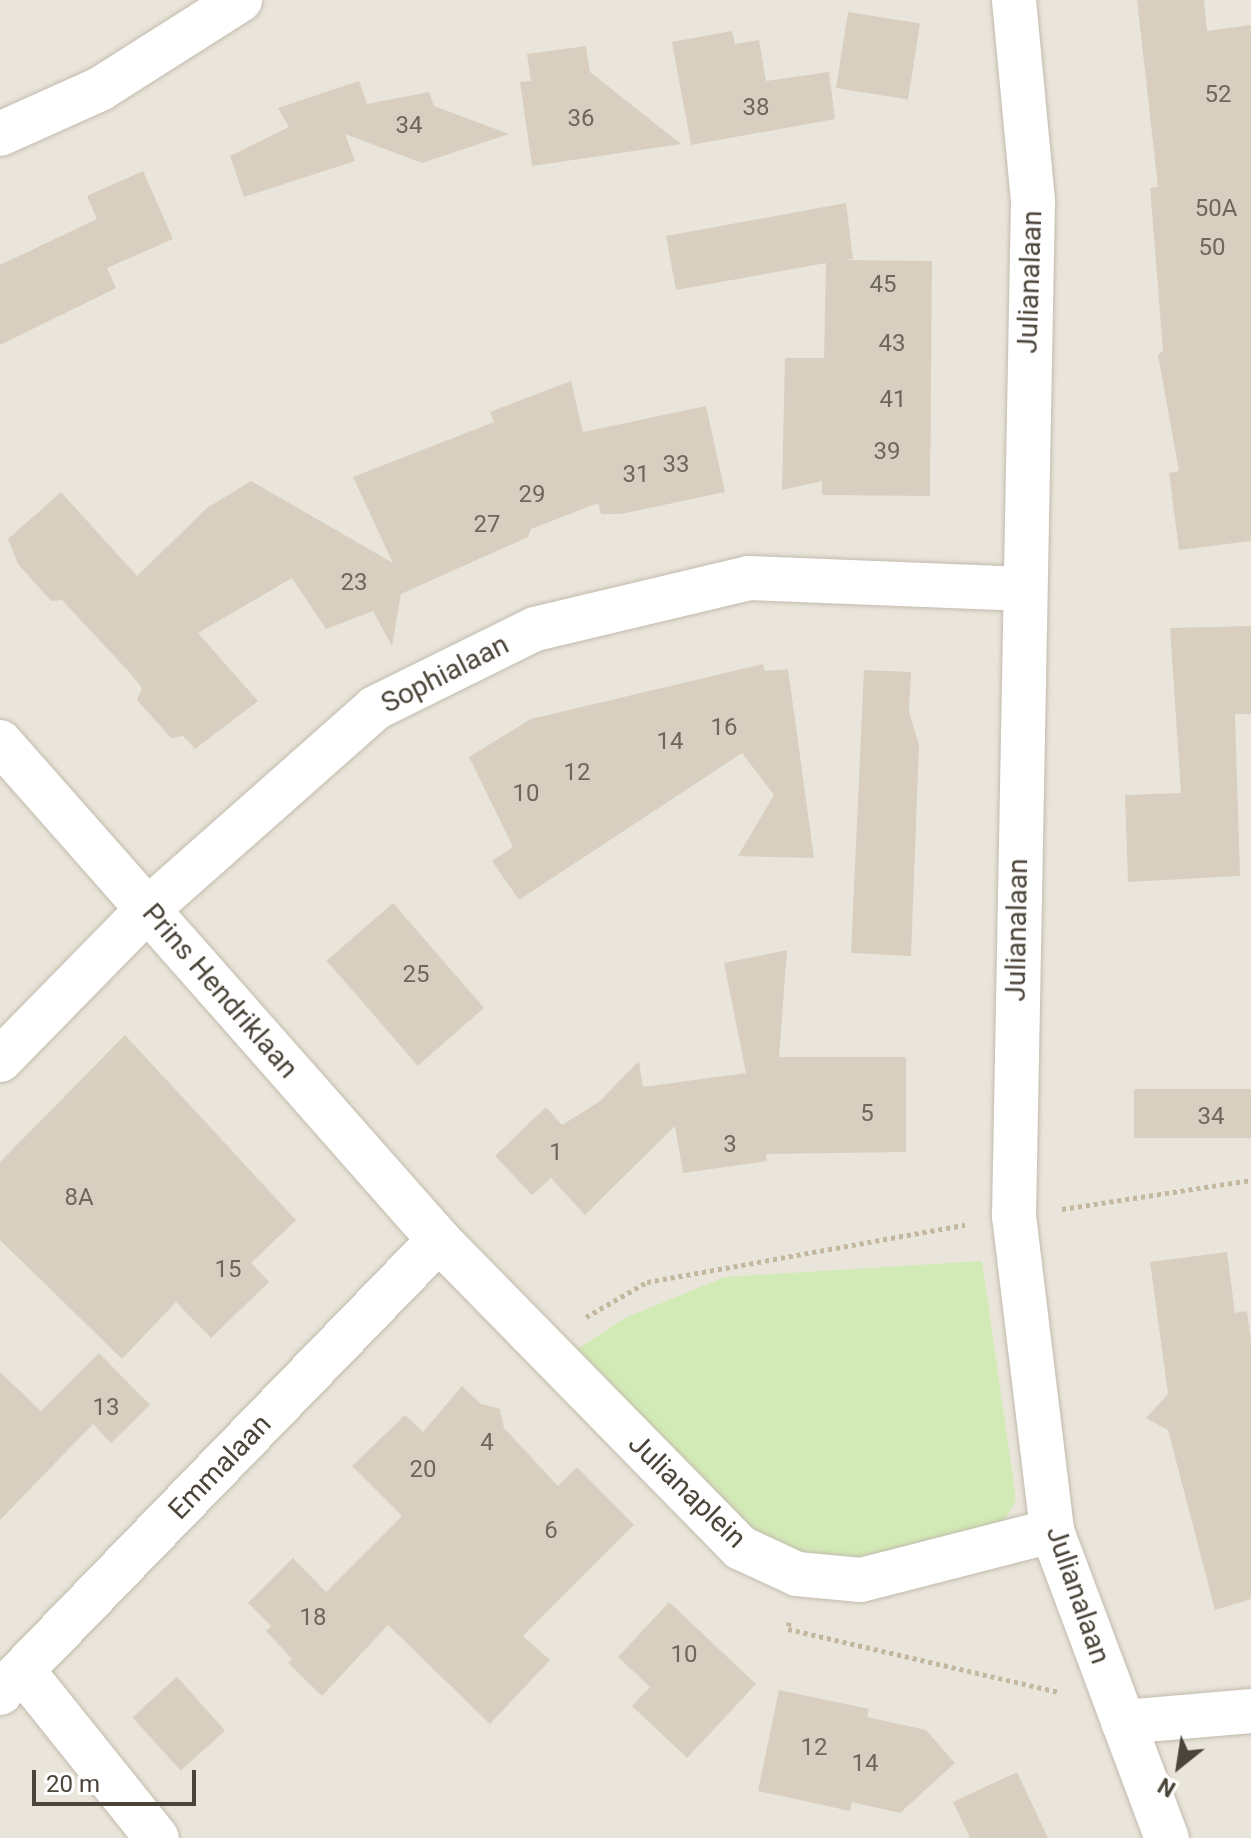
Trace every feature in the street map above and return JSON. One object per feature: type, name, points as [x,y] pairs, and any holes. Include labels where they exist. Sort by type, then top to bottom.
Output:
[{"type":"street","points":[[0,134],[100,89],[240,0]]},
{"type":"street","name":"Julianalaan","points":[[1014,0],[1033,200],[1020,589],[1014,1216],[1052,1531],[1167,1838]]},
{"type":"street","name":"Sophialaan","points":[[0,1060],[148,909],[375,708],[535,629],[749,578],[1020,589]]},
{"type":"street","name":"Prins Hendriklaan","points":[[0,742],[439,1240]]},
{"type":"street","name":"Julianaplein","points":[[439,1240],[741,1548],[797,1574],[861,1580],[1052,1531]]},
{"type":"street","name":"Emmalaan","points":[[12,1682],[439,1240]]},
{"type":"street","points":[[12,1682],[157,1838]]},
{"type":"street","points":[[1123,1722],[1251,1711]]},
{"type":"path","points":[[538,1344],[647,1282],[1014,1216],[1251,1180]]},
{"type":"path","points":[[797,1574],[788,1629],[1048,1687],[1123,1722]]},
{"type":"shaded area","points":[[0,0],[1251,0],[1251,1838],[0,1838]]},
{"type":"green space","points":[[982,1261],[1016,1500],[992,1542],[810,1574],[755,1535],[573,1352],[625,1318],[725,1277]]},
{"type":"building","points":[[1137,0],[1204,0],[1207,31],[1251,25],[1251,541],[1179,550],[1169,473],[1179,471],[1158,355],[1163,350],[1150,188],[1158,187]]},
{"type":"building","points":[[848,12],[920,23],[908,99],[836,88]]},
{"type":"building","points":[[732,31],[735,44],[759,40],[766,81],[829,72],[835,119],[691,145],[672,42]]},
{"type":"building","points":[[586,46],[590,72],[681,144],[532,166],[520,82],[531,81],[527,54]]},
{"type":"building","points":[[359,81],[367,104],[429,92],[434,106],[509,134],[422,163],[345,134],[355,161],[244,197],[230,156],[289,127],[278,108]]},
{"type":"building","points":[[143,171],[173,239],[107,268],[116,288],[0,345],[0,265],[97,219],[87,196]]},
{"type":"building","points":[[846,203],[853,259],[844,260],[932,261],[930,496],[822,495],[822,481],[782,490],[785,358],[824,358],[826,263],[676,290],[666,236]]},
{"type":"building","points":[[571,381],[583,432],[706,406],[725,492],[621,514],[601,514],[598,503],[531,529],[528,537],[401,594],[392,646],[373,611],[326,629],[292,578],[198,633],[258,701],[195,749],[183,736],[171,738],[137,700],[142,688],[62,600],[51,601],[18,564],[8,539],[61,492],[137,576],[207,508],[251,481],[393,563],[353,477],[494,422],[490,412]]},
{"type":"building","points":[[1251,626],[1251,714],[1235,714],[1240,876],[1128,882],[1125,795],[1181,793],[1170,628]]},
{"type":"building","points":[[763,664],[765,671],[788,669],[814,858],[738,856],[774,795],[742,753],[519,900],[492,861],[513,847],[469,757],[531,719]]},
{"type":"building","points":[[864,670],[911,672],[909,712],[919,745],[911,956],[851,953]]},
{"type":"building","points":[[393,903],[484,1008],[418,1066],[327,961]]},
{"type":"building","points":[[787,950],[779,1057],[906,1057],[906,1152],[766,1154],[767,1161],[683,1173],[675,1126],[585,1215],[551,1178],[532,1195],[495,1156],[546,1107],[562,1125],[599,1102],[639,1061],[643,1087],[746,1073],[724,963]]},
{"type":"building","points":[[125,1035],[296,1220],[251,1263],[269,1282],[211,1338],[176,1302],[122,1359],[0,1240],[0,1162]]},
{"type":"building","points":[[1134,1089],[1251,1089],[1251,1138],[1134,1138]]},
{"type":"building","points":[[1227,1252],[1235,1313],[1247,1311],[1251,1340],[1251,1599],[1215,1610],[1168,1430],[1146,1418],[1168,1394],[1150,1262]]},
{"type":"building","points":[[99,1353],[150,1405],[111,1443],[93,1424],[0,1520],[0,1372],[41,1411]]},
{"type":"building","points":[[462,1386],[481,1404],[500,1409],[504,1428],[558,1486],[577,1467],[634,1525],[523,1636],[550,1660],[490,1724],[388,1625],[322,1696],[288,1663],[292,1659],[266,1631],[271,1626],[248,1603],[293,1558],[326,1592],[402,1516],[352,1466],[405,1415],[423,1432]]},
{"type":"building","points":[[669,1602],[756,1684],[687,1758],[632,1706],[650,1687],[618,1657]]},
{"type":"building","points":[[177,1677],[225,1731],[181,1771],[132,1717]]},
{"type":"building","points":[[779,1690],[869,1709],[867,1717],[926,1730],[955,1763],[900,1813],[852,1802],[850,1811],[758,1791]]},
{"type":"building","points":[[1017,1772],[1048,1838],[970,1838],[953,1802]]}]
